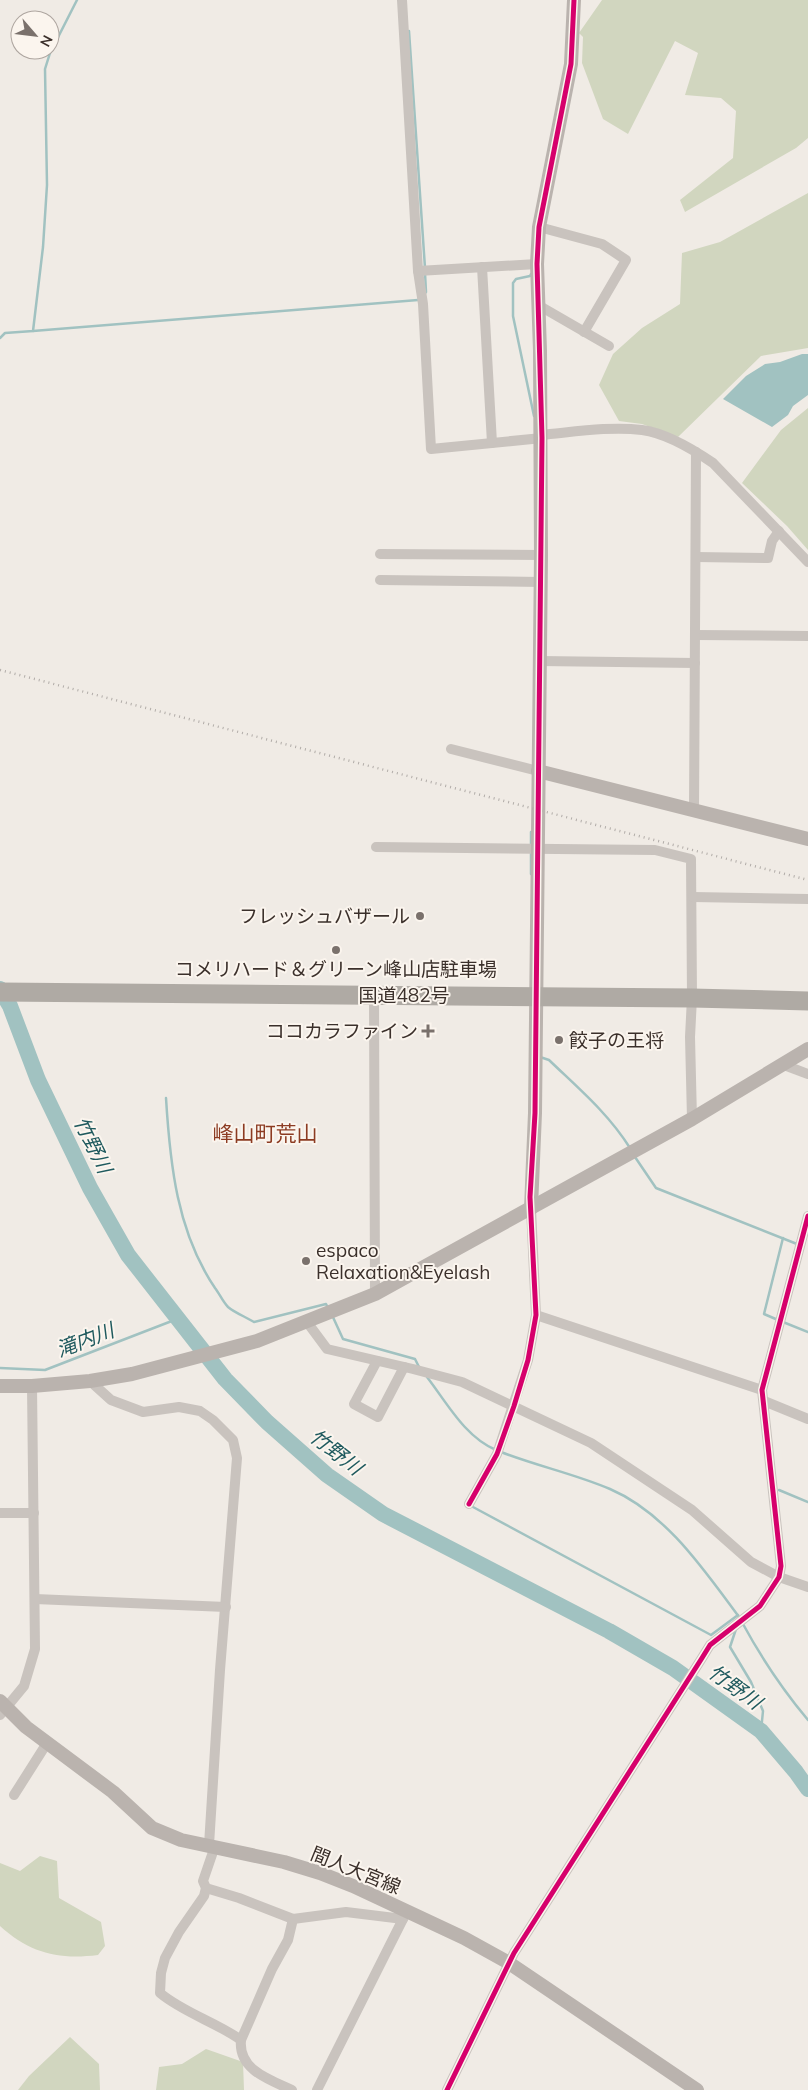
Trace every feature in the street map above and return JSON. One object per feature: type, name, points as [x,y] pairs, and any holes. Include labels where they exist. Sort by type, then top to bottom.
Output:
[{"type":"highway","name":"国道482号","points":[[0,992],[536,996],[808,1001]]},
{"type":"street","points":[[402,0],[418,271],[422,304],[431,449],[541,436],[617,430],[643,430],[696,452],[713,462],[808,562]]},
{"type":"street","points":[[469,1504],[497,1454],[528,1360],[536,1315],[530,1197],[535,1113],[536,848],[541,582],[541,436],[537,264],[539,227],[571,64],[574,0]]},
{"type":"street","points":[[539,227],[602,244],[626,260],[584,332]]},
{"type":"street","points":[[418,271],[537,264]]},
{"type":"street","points":[[482,267],[492,443]]},
{"type":"street","points":[[538,305],[609,346]]},
{"type":"street","points":[[694,811],[696,452]]},
{"type":"street","points":[[696,557],[768,558],[772,541],[779,531]]},
{"type":"street","points":[[380,554],[541,555]]},
{"type":"street","points":[[380,580],[541,582]]},
{"type":"street","points":[[695,635],[808,636]]},
{"type":"street","points":[[540,661],[695,663]]},
{"type":"street","points":[[451,749],[808,839]]},
{"type":"street","points":[[376,847],[654,850],[691,860],[692,998],[690,1037],[692,1119]]},
{"type":"street","points":[[692,897],[808,899]]},
{"type":"street","points":[[374,995],[375,1294]]},
{"type":"street","points":[[0,1386],[32,1386],[90,1381],[132,1374],[250,1343],[375,1294],[692,1119],[808,1049]]},
{"type":"street","points":[[784,1065],[808,1074]]},
{"type":"street","points":[[447,2090],[509,1963],[702,1658],[710,1646],[760,1606],[779,1577],[781,1566],[762,1390],[804,1243],[808,1216]]},
{"type":"street","points":[[536,1315],[762,1390]]},
{"type":"street","points":[[307,1322],[327,1349],[462,1382],[591,1444],[692,1510],[751,1562],[779,1577],[808,1587]]},
{"type":"street","points":[[377,1361],[354,1404],[378,1417],[404,1367]]},
{"type":"street","points":[[90,1381],[112,1400],[143,1412],[179,1407],[200,1411],[213,1420],[233,1440],[237,1458],[212,1846],[203,1881],[206,1888],[204,1896],[178,1932],[165,1958],[161,1973],[160,1993],[167,1999],[218,2024],[241,2040]]},
{"type":"street","points":[[2,1708],[24,1686],[35,1649],[36,1599],[32,1386]]},
{"type":"street","points":[[764,1400],[808,1418]]},
{"type":"street","points":[[0,1513],[34,1513]]},
{"type":"street","points":[[36,1599],[226,1607]]},
{"type":"street","name":"間人大宮線","points":[[2,1708],[113,1792],[152,1828],[182,1840],[320,1872],[405,1915],[509,1963],[697,2090]]},
{"type":"street","points":[[14,1795],[47,1743]]},
{"type":"street","points":[[206,1888],[293,1918],[346,1912],[405,1915],[317,2090]]},
{"type":"street","points":[[292,2090],[259,2075],[250,2068],[240,2049],[241,2040],[272,1969],[288,1940],[293,1918]]},
{"type":"green space","points":[[602,0],[808,0],[808,138],[796,148],[685,212],[680,200],[733,158],[736,111],[721,98],[685,95],[698,53],[675,41],[628,134],[603,119],[582,63],[583,37],[579,33]]},
{"type":"green space","points":[[808,193],[808,348],[761,356],[678,437],[642,424],[619,421],[599,385],[613,354],[642,328],[680,304],[682,253],[720,242]]},
{"type":"green space","points":[[808,408],[808,550],[787,526],[742,483],[781,430]]},
{"type":"green space","points":[[40,1856],[57,1861],[59,1898],[101,1922],[105,1946],[98,1955],[70,1956],[45,1952],[22,1943],[0,1926],[0,1863],[20,1871]]},
{"type":"green space","points":[[70,2037],[99,2064],[100,2090],[18,2090],[29,2076]]},
{"type":"green space","points":[[206,2049],[243,2062],[244,2090],[156,2090],[159,2067],[182,2064]]},
{"type":"water","points":[[802,354],[808,354],[808,395],[793,406],[788,415],[772,427],[723,399],[746,376],[765,364],[780,362]]},
{"type":"waterway","points":[[0,338],[5,333],[33,331],[43,247],[47,185],[45,69],[50,53],[77,0]]},
{"type":"waterway","points":[[409,31],[425,268]]},
{"type":"waterway","points":[[424,294],[426,292],[425,273]]},
{"type":"waterway","points":[[531,274],[530,276],[516,279],[513,283],[513,316],[534,416]]},
{"type":"waterway","points":[[33,331],[418,300]]},
{"type":"waterway","points":[[531,832],[531,846]]},
{"type":"waterway","points":[[531,852],[531,874]]},
{"type":"waterway","name":"竹野川","points":[[0,989],[10,1006],[38,1080],[90,1188],[128,1255],[225,1379],[267,1422],[327,1475],[383,1514],[609,1631],[673,1668],[761,1731],[808,1789]]},
{"type":"waterway","points":[[540,1057],[549,1060],[592,1101],[612,1123],[630,1148]]},
{"type":"waterway","points":[[166,1098],[173,1172],[184,1221],[202,1266],[226,1305],[254,1322],[326,1304],[328,1308]]},
{"type":"waterway","points":[[635,1157],[656,1188],[797,1244]]},
{"type":"waterway","points":[[778,1320],[764,1314],[783,1238]]},
{"type":"waterway","points":[[332,1315],[343,1339],[415,1359],[419,1367]]},
{"type":"waterway","name":"滝内川","points":[[0,1368],[45,1370],[177,1319]]},
{"type":"waterway","points":[[783,1322],[808,1332]]},
{"type":"waterway","points":[[427,1377],[466,1428],[475,1437],[496,1450]]},
{"type":"waterway","points":[[501,1452],[570,1474],[610,1489],[630,1499],[649,1513],[682,1544],[698,1562],[739,1617]]},
{"type":"waterway","points":[[779,1490],[808,1502]]},
{"type":"waterway","points":[[473,1507],[711,1635],[738,1615]]},
{"type":"waterway","points":[[743,1624],[773,1674],[808,1720]]},
{"type":"waterway","points":[[736,1629],[730,1647],[751,1682],[763,1711],[761,1731]]},
{"type":"railway","points":[[0,670],[808,880]]},
{"type":"cycle path","points":[[469,1504],[497,1454],[528,1360],[536,1315],[530,1197],[535,1113],[542,438],[537,264],[539,227],[571,64],[574,0]]},
{"type":"cycle path","points":[[447,2090],[514,1953],[710,1645],[760,1606],[779,1577],[781,1566],[762,1390],[808,1216]]},
{"type":"place","name":"フレッシュバザール","points":[[420,916]]},
{"type":"place","name":"コメリハード＆グリーン峰山店駐車場","points":[[336,950]]},
{"type":"place","name":"ココカラファイン","points":[[428,1031]]},
{"type":"place","name":"餃子の王将","points":[[559,1040]]},
{"type":"place","name":"espaco Relaxation&Eyelash","points":[[306,1261]]},
{"type":"district","name":"峰山町荒山","points":[[265,1134]]}]
